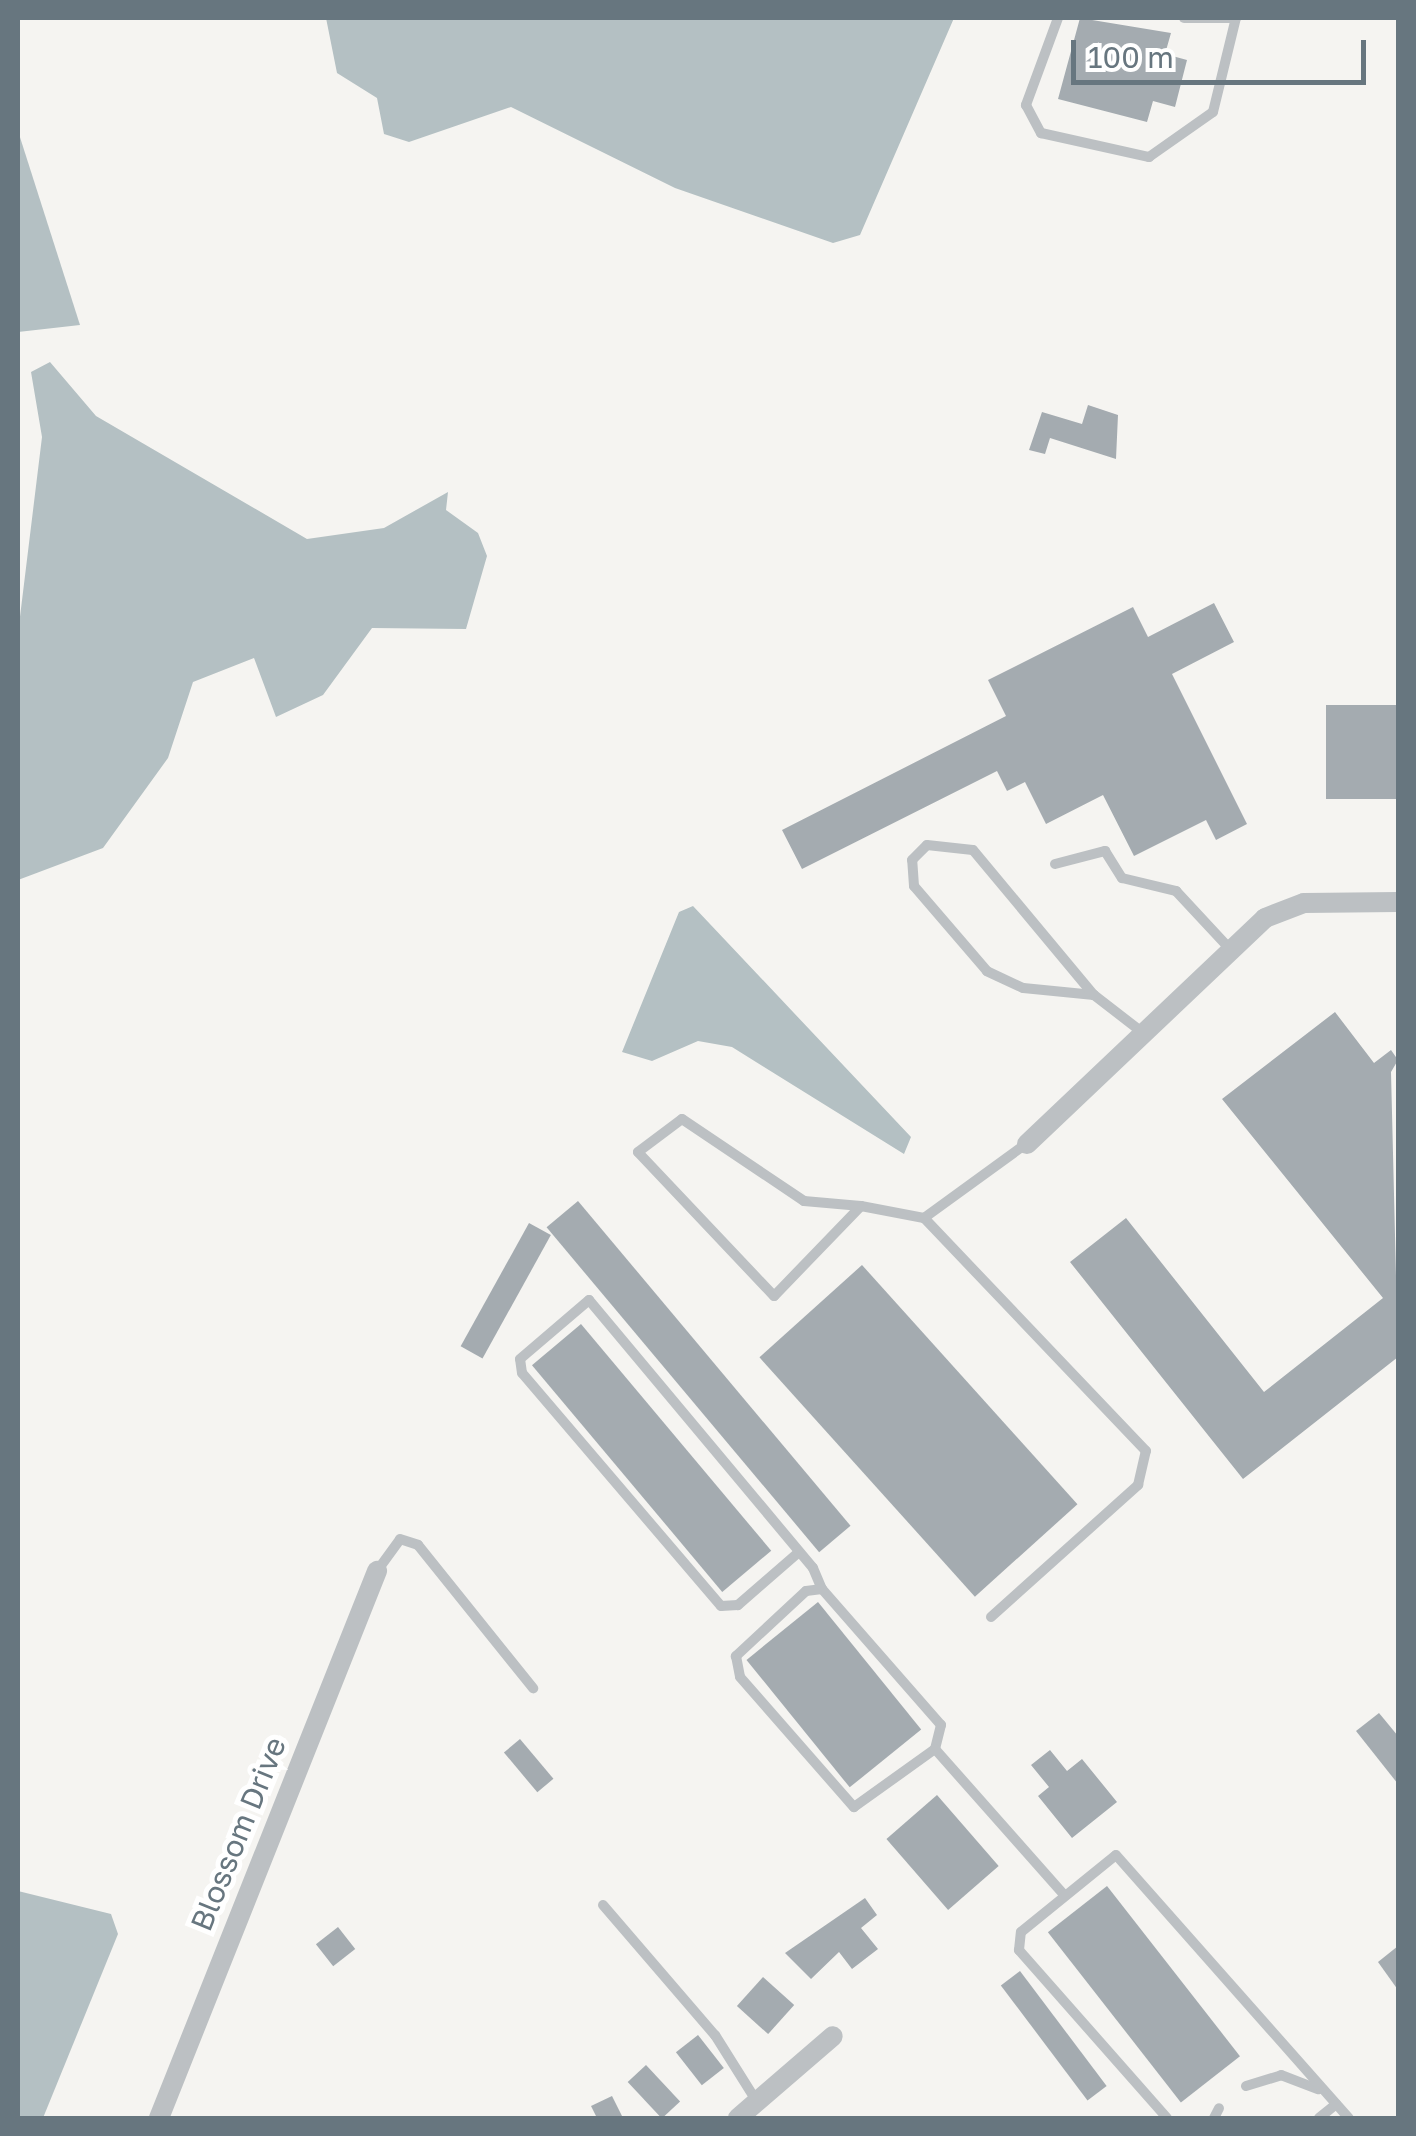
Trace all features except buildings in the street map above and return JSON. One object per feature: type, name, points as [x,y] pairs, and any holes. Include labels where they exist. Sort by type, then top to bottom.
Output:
[{"type":"street","points":[[1027,1144],[1138,1028],[1228,947],[1304,903],[1398,902]]},
{"type":"street","name":"Blossom Drive","points":[[160,2118],[378,1571]]},
{"type":"street","points":[[738,2118],[833,2036]]},
{"type":"lane","points":[[1058,18],[1026,105],[1041,133],[1149,157],[1213,112],[1236,18],[1184,18]]},
{"type":"lane","points":[[1094,995],[1023,988],[986,971],[914,886],[912,860],[927,845],[973,850],[1094,995],[1138,1028]]},
{"type":"lane","points":[[1056,864],[1105,851],[1122,878],[1176,891],[1228,947]]},
{"type":"lane","points":[[861,1206],[774,1296],[638,1152],[682,1119],[804,1202],[861,1206],[924,1218],[1146,1451],[1138,1485],[991,1617]]},
{"type":"lane","points":[[924,1218],[1027,1144]]},
{"type":"lane","points":[[799,1552],[738,1606],[721,1606],[522,1374],[520,1359],[590,1300],[799,1552],[822,1588],[941,1725],[935,1749],[854,1807],[740,1676],[736,1656],[806,1591],[822,1588]]},
{"type":"lane","points":[[378,1571],[400,1539],[418,1545],[533,1688]]},
{"type":"lane","points":[[935,1749],[1064,1895]]},
{"type":"lane","points":[[1167,2118],[1019,1950],[1021,1932],[1064,1895],[1124,1856],[1349,2118]]},
{"type":"lane","points":[[603,1905],[715,2035],[757,2102]]},
{"type":"lane","points":[[1246,2086],[1281,2075],[1332,2099]]},
{"type":"lane","points":[[1319,2118],[1332,2099]]},
{"type":"shaded area","points":[[326,18],[954,18],[860,235],[833,243],[675,188],[511,107],[409,142],[384,134],[377,98],[337,73]]},
{"type":"shaded area","points":[[18,131],[80,325],[18,332]]},
{"type":"shaded area","points":[[50,362],[96,416],[307,539],[384,528],[448,492],[446,510],[478,533],[487,556],[466,629],[372,628],[323,695],[276,717],[254,658],[193,682],[168,758],[103,848],[18,880],[18,633],[42,437],[31,372]]},
{"type":"shaded area","points":[[693,906],[911,1137],[904,1154],[732,1047],[698,1041],[652,1061],[622,1052],[679,912]]},
{"type":"shaded area","points":[[18,1891],[111,1914],[118,1934],[43,2118],[18,2118]]}]
